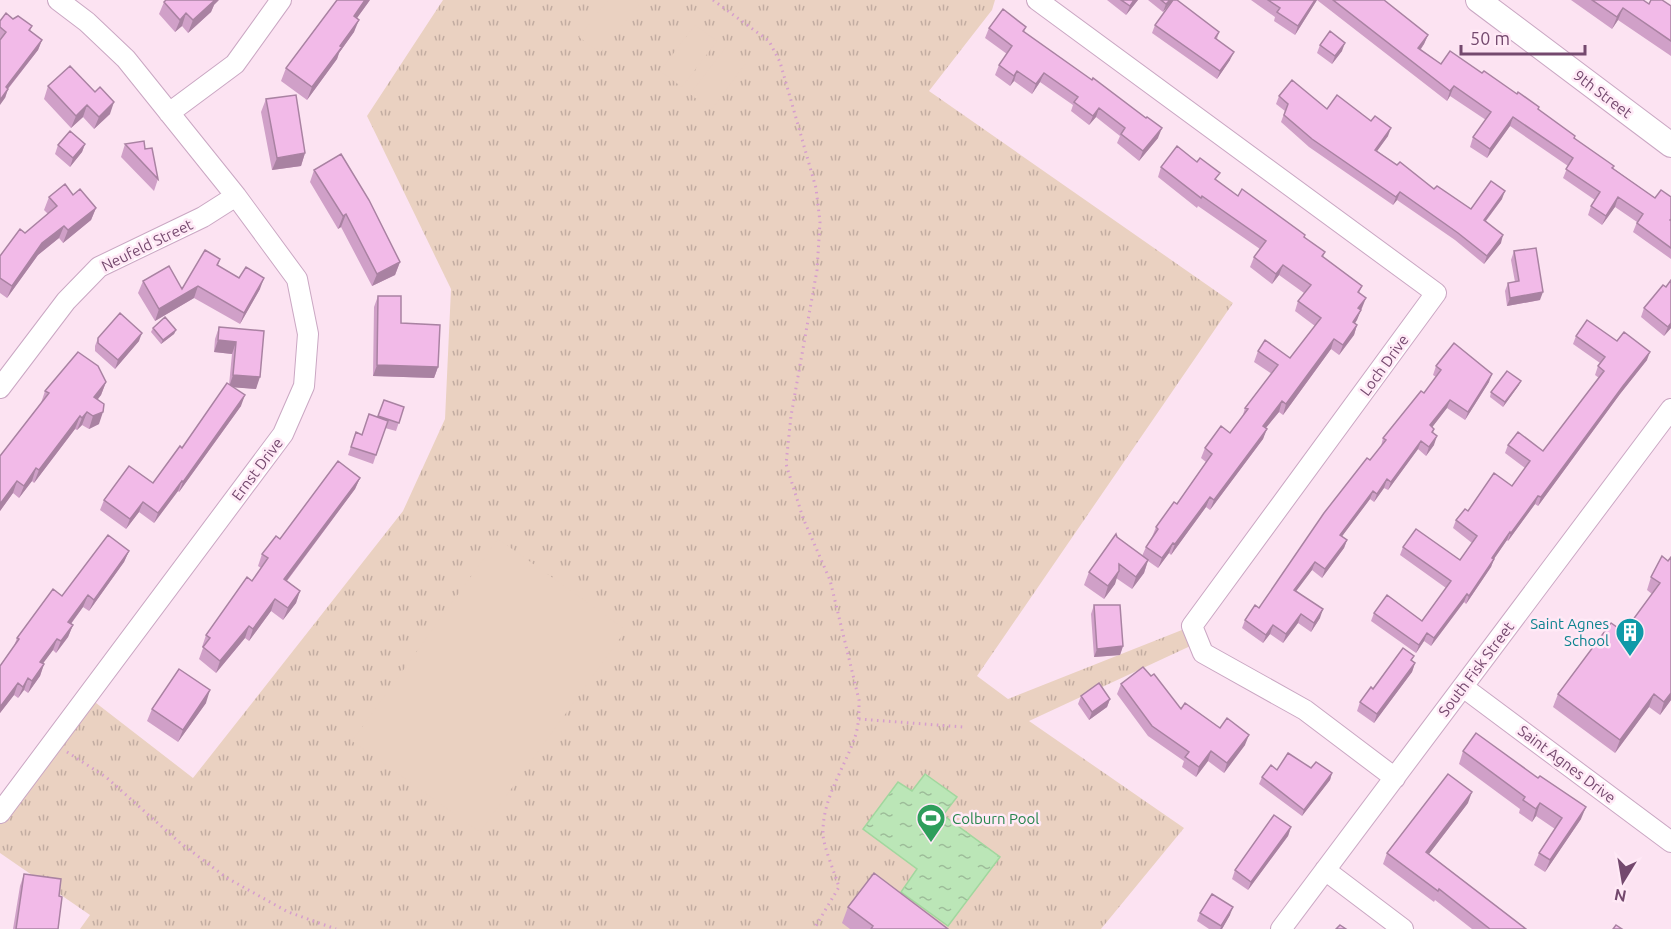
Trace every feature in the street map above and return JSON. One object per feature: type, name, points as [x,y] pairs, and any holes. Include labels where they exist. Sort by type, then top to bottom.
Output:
[{"type":"street","name":"Ernst Drive","points":[[0,813],[283,434],[304,386],[308,334],[297,279],[236,196],[126,59],[87,22],[58,0]]},
{"type":"street","points":[[169,113],[235,64],[281,0]]},
{"type":"street","name":"Loch Drive","points":[[1037,0],[1436,293],[1192,626],[1203,653],[1305,710],[1395,778]]},
{"type":"street","name":"9th Street","points":[[1478,0],[1671,145]]},
{"type":"street","name":"Neufeld Street","points":[[0,388],[66,301],[99,267],[203,217],[236,196]]},
{"type":"street","name":"South Fisk Street","points":[[1281,929],[1671,410]]},
{"type":"street","name":"Saint Agnes Drive","points":[[1463,687],[1671,842]]},
{"type":"street","points":[[1325,870],[1403,929]]},
{"type":"path","points":[[713,0],[769,41],[780,62],[816,188],[820,222],[817,270],[791,416],[786,464],[803,518],[830,580],[859,700],[859,719],[855,737],[830,795],[823,825],[823,837],[839,887],[814,929]]},
{"type":"path","points":[[859,719],[963,727]]},
{"type":"path","points":[[52,743],[106,777],[179,842],[227,878],[288,912],[336,929]]},
{"type":"green space","points":[[443,0],[995,0],[992,10],[929,91],[1233,303],[977,676],[1008,699],[1192,626],[1199,642],[1029,721],[1184,828],[1101,929],[80,929],[90,915],[0,853],[0,813],[87,696],[193,778],[403,511],[445,419],[451,289],[367,116]]},
{"type":"green space","points":[[608,0],[634,0],[639,4],[600,53],[579,37]]},
{"type":"green space","points":[[695,25],[717,41],[682,87],[660,71]]},
{"type":"green space","points":[[726,47],[746,63],[711,110],[690,94]]},
{"type":"green space","points":[[498,539],[626,630],[480,832],[352,741]]},
{"type":"water","name":"Colburn Pool","points":[[925,774],[957,797],[943,815],[1000,857],[948,926],[901,892],[917,869],[863,829],[898,782],[912,791]]},
{"type":"building","points":[[166,0],[215,0],[193,20],[186,13],[180,20],[164,2]]},
{"type":"building","points":[[337,0],[365,0],[354,16],[359,20],[312,87],[286,68]]},
{"type":"building","points":[[1121,0],[1134,0],[1130,6]]},
{"type":"building","points":[[1173,0],[1177,0],[1219,32],[1215,38],[1234,52],[1220,71],[1155,25]]},
{"type":"building","points":[[1268,0],[1315,0],[1298,26],[1277,12],[1280,8]]},
{"type":"building","points":[[1333,0],[1384,0],[1428,35],[1418,48],[1441,64],[1450,51],[1539,107],[1538,109],[1575,136],[1574,138],[1614,166],[1612,168],[1655,198],[1661,190],[1671,197],[1671,248],[1637,223],[1643,214],[1618,197],[1606,216],[1591,206],[1600,192],[1566,169],[1573,158],[1513,117],[1490,149],[1473,137],[1491,112],[1454,86],[1450,91]]},
{"type":"building","points":[[1592,0],[1643,0],[1649,4],[1651,0],[1662,0],[1671,6],[1671,41],[1623,8],[1617,17]]},
{"type":"building","points":[[1003,9],[1026,27],[1023,31],[1162,128],[1143,151],[1121,134],[1125,128],[1099,108],[1093,116],[1074,102],[1078,97],[1044,73],[1036,84],[1017,71],[1014,76],[999,65],[1012,46],[989,28]]},
{"type":"building","points":[[6,13],[13,19],[18,16],[32,26],[29,30],[42,40],[6,87],[8,89],[0,100],[0,40],[6,32],[0,27],[0,21]]},
{"type":"building","points":[[1330,31],[1345,43],[1335,56],[1320,45]]},
{"type":"building","points":[[70,66],[95,92],[100,87],[114,102],[99,117],[87,105],[76,116],[48,86]]},
{"type":"building","points":[[1292,80],[1327,109],[1337,95],[1371,121],[1375,116],[1391,128],[1375,150],[1397,165],[1400,162],[1434,189],[1437,186],[1471,209],[1491,181],[1505,191],[1484,220],[1503,235],[1487,256],[1400,192],[1396,197],[1312,139],[1284,115],[1288,104],[1279,96]]},
{"type":"building","points":[[296,95],[305,153],[277,158],[266,99]]},
{"type":"building","points":[[70,131],[85,144],[73,158],[58,145]]},
{"type":"building","points":[[144,141],[145,149],[152,148],[158,179],[125,144]]},
{"type":"building","points":[[1177,146],[1197,162],[1200,158],[1220,173],[1215,179],[1238,196],[1242,189],[1305,235],[1304,237],[1325,252],[1322,256],[1362,286],[1358,292],[1366,298],[1358,308],[1361,310],[1353,322],[1357,325],[1343,345],[1334,339],[1286,404],[1282,401],[1263,426],[1267,429],[1214,500],[1210,497],[1162,558],[1146,547],[1158,529],[1156,527],[1174,502],[1177,504],[1212,454],[1205,448],[1221,426],[1230,433],[1248,409],[1245,408],[1278,365],[1258,351],[1265,340],[1290,358],[1321,318],[1298,301],[1311,285],[1283,265],[1276,274],[1254,257],[1266,241],[1202,196],[1201,198],[1161,167]]},
{"type":"building","points":[[341,154],[369,200],[400,262],[377,274],[346,214],[343,216],[314,170]]},
{"type":"building","points":[[65,184],[73,195],[80,189],[96,208],[68,230],[64,226],[42,243],[12,286],[0,278],[0,256],[20,229],[25,233],[57,206],[49,197]]},
{"type":"building","points":[[1536,248],[1543,292],[1510,298],[1508,283],[1519,281],[1514,251]]},
{"type":"building","points":[[205,250],[220,259],[217,265],[239,278],[246,267],[264,278],[244,313],[198,286],[159,309],[143,281],[169,266],[182,289]]},
{"type":"building","points":[[1671,280],[1671,323],[1668,327],[1644,308],[1663,285],[1666,287]]},
{"type":"building","points":[[378,296],[401,296],[401,323],[440,325],[438,367],[377,365]]},
{"type":"building","points":[[120,313],[142,333],[118,360],[98,343],[98,338]]},
{"type":"building","points":[[165,317],[176,330],[163,340],[153,328]]},
{"type":"building","points":[[1587,320],[1617,341],[1624,332],[1650,352],[1541,497],[1538,496],[1510,532],[1469,596],[1467,594],[1434,638],[1427,633],[1419,645],[1374,613],[1387,595],[1422,621],[1451,581],[1403,547],[1416,529],[1460,560],[1477,536],[1456,520],[1465,509],[1468,511],[1494,473],[1512,486],[1530,461],[1508,445],[1518,432],[1543,451],[1604,371],[1598,366],[1605,357],[1576,336]]},
{"type":"building","points":[[219,327],[264,331],[260,377],[233,375],[236,342],[218,340]]},
{"type":"building","points":[[1454,343],[1492,374],[1468,412],[1450,400],[1430,425],[1434,429],[1432,432],[1437,436],[1429,447],[1421,441],[1391,482],[1387,479],[1377,494],[1373,491],[1340,535],[1347,540],[1325,569],[1315,562],[1294,590],[1323,609],[1314,623],[1301,614],[1286,634],[1273,625],[1266,635],[1245,620],[1255,605],[1259,608],[1324,513],[1367,458],[1370,460],[1386,440],[1383,438],[1421,391],[1424,393],[1441,370],[1436,366]]},
{"type":"building","points":[[78,352],[98,366],[106,382],[94,397],[104,404],[103,412],[93,416],[87,412],[82,418],[80,416],[39,470],[36,468],[24,486],[17,481],[0,504],[0,456],[49,393],[45,391]]},
{"type":"building","points":[[1507,371],[1521,381],[1505,402],[1491,392]]},
{"type":"building","points":[[227,383],[245,395],[158,513],[143,502],[130,519],[104,500],[129,466],[153,483],[180,446],[182,448]]},
{"type":"building","points":[[384,400],[404,407],[399,423],[378,416]]},
{"type":"building","points":[[369,414],[388,421],[376,455],[351,447],[356,432],[362,435]]},
{"type":"building","points":[[338,461],[360,478],[284,579],[300,591],[288,608],[275,599],[253,629],[249,626],[220,661],[203,647],[210,638],[206,635],[247,577],[252,581],[268,558],[262,554],[276,536],[280,539]]},
{"type":"building","points":[[1116,534],[1148,560],[1136,577],[1119,564],[1119,571],[1108,586],[1089,572]]},
{"type":"building","points":[[108,535],[129,551],[94,600],[88,595],[68,622],[73,625],[61,641],[57,639],[40,662],[44,664],[32,681],[28,678],[23,687],[18,683],[0,707],[0,666],[19,639],[17,638],[53,589],[62,596]]},
{"type":"building","name":"Saint Agnes School","points":[[1662,556],[1668,561],[1671,557],[1671,693],[1664,702],[1654,694],[1620,740],[1558,694],[1611,623],[1624,632],[1660,583],[1651,577]]},
{"type":"building","points":[[1094,605],[1120,605],[1123,646],[1097,649]]},
{"type":"building","points":[[1403,648],[1414,656],[1411,660],[1415,663],[1377,714],[1360,702],[1371,687],[1373,689]]},
{"type":"building","points":[[1143,667],[1151,676],[1154,674],[1181,709],[1185,703],[1220,728],[1227,718],[1249,735],[1227,763],[1211,751],[1199,767],[1185,757],[1189,752],[1152,726],[1121,684]]},
{"type":"building","points":[[179,669],[210,690],[183,730],[152,709]]},
{"type":"building","points":[[1099,683],[1110,699],[1092,712],[1081,696]]},
{"type":"building","points":[[1476,733],[1538,778],[1540,776],[1586,807],[1550,860],[1539,853],[1562,818],[1540,803],[1536,809],[1523,800],[1525,797],[1463,751]]},
{"type":"building","points":[[1288,753],[1311,768],[1316,762],[1332,773],[1304,810],[1262,777],[1271,765],[1277,770]]},
{"type":"building","points":[[1448,774],[1472,792],[1426,852],[1526,929],[1490,929],[1439,889],[1438,891],[1387,853]]},
{"type":"building","points":[[1274,815],[1291,827],[1251,882],[1235,870]]},
{"type":"building","points":[[874,873],[948,929],[871,929],[873,926],[848,907]]},
{"type":"building","points":[[24,874],[61,879],[59,896],[62,897],[58,929],[16,929]]},
{"type":"building","points":[[1212,894],[1233,907],[1221,926],[1200,913]]},
{"type":"place","name":"Saint Agnes School","points":[[1630,658]]},
{"type":"place","name":"Colburn Pool","points":[[931,844]]}]
